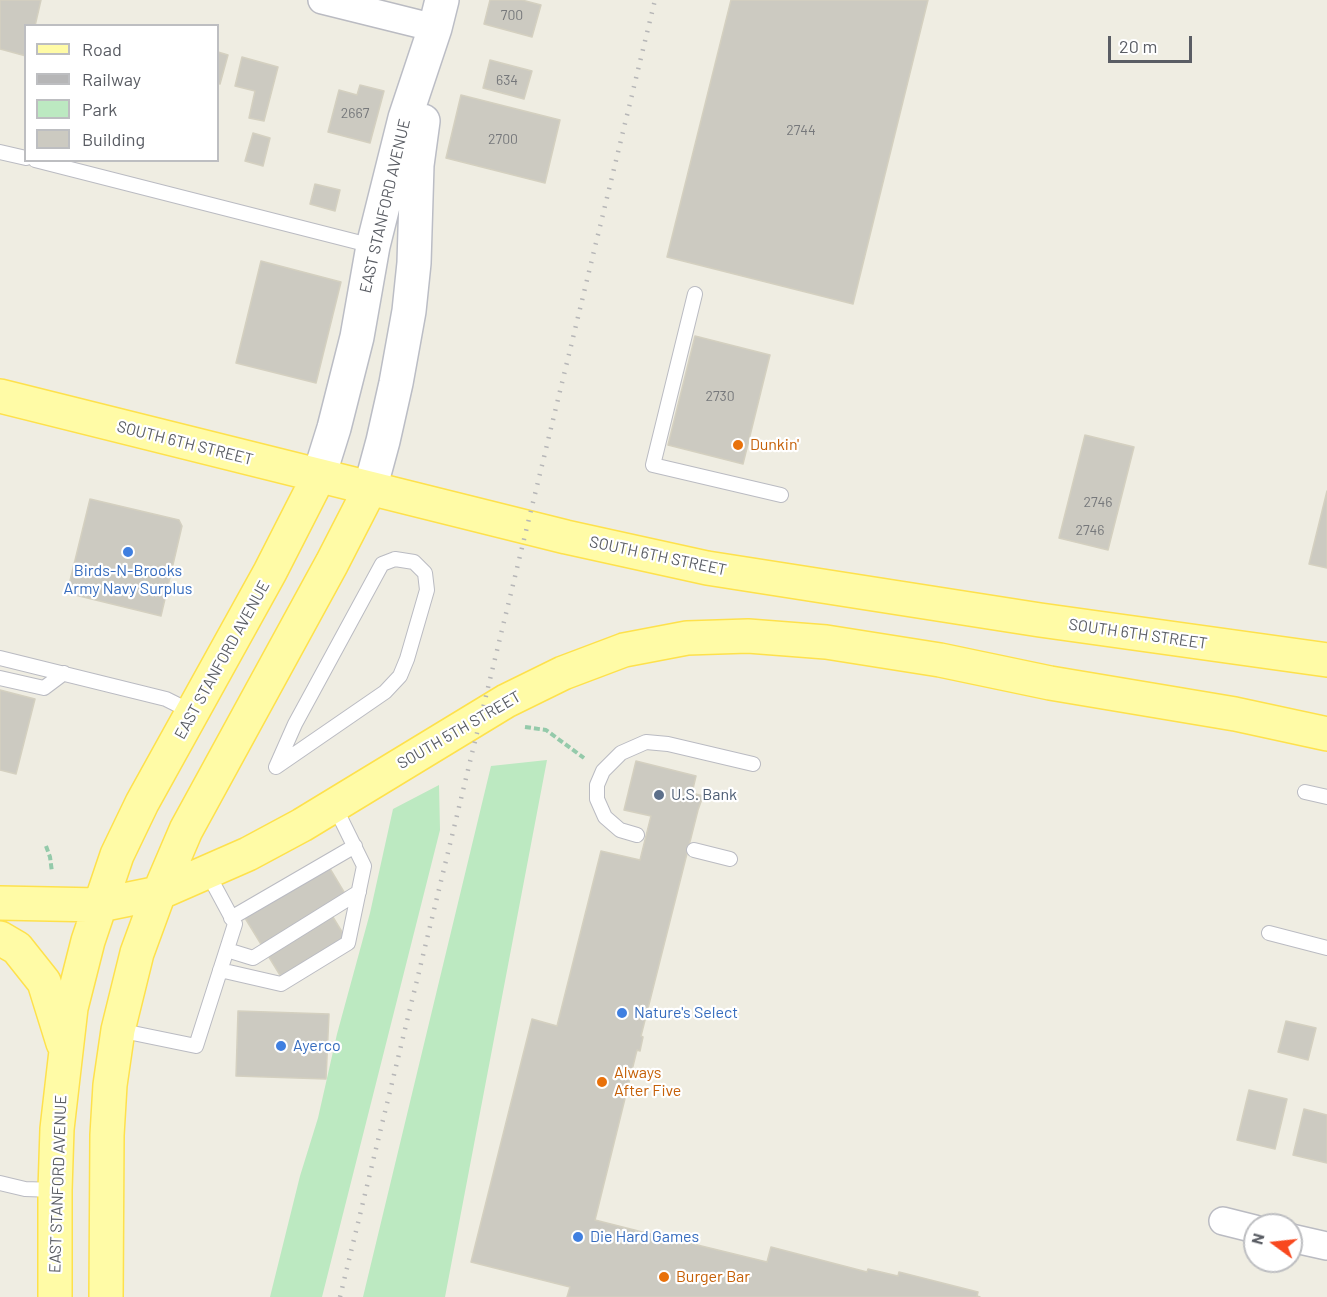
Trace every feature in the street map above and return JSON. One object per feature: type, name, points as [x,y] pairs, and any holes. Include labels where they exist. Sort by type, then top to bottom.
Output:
[{"type":"main road","name":"EAST STANFORD AVENUE","points":[[55,1297],[57,1129],[71,1008],[88,941],[117,855],[127,834],[270,572],[319,476],[357,338],[373,246],[405,118],[439,14]]},
{"type":"main road","name":"EAST STANFORD AVENUE","points":[[106,1297],[106,1135],[110,1085],[118,1030],[136,953],[186,830],[326,573],[369,489],[396,384],[409,311],[414,263],[417,165],[439,14]]},
{"type":"main road","name":"SOUTH 6TH STREET","points":[[0,396],[566,537],[707,568],[1040,620],[1327,660]]},
{"type":"main road","name":"SOUTH 5TH STREET","points":[[0,903],[100,905],[159,893],[302,825],[507,701],[563,673],[624,650],[687,638],[747,636],[826,642],[940,660],[1050,683],[1235,714],[1327,734]]},
{"type":"main road","points":[[0,938],[17,948],[44,982],[65,1052]]},
{"type":"street","points":[[322,0],[439,14]]},
{"type":"street","points":[[1223,1221],[1243,1226]]},
{"type":"street","points":[[1303,1241],[1327,1246]]},
{"type":"lane","points":[[0,152],[24,158]]},
{"type":"lane","points":[[43,162],[373,246]]},
{"type":"lane","points":[[695,294],[652,465],[781,495]]},
{"type":"lane","points":[[395,559],[414,562],[425,573],[427,590],[400,676],[385,692],[276,767],[295,724],[382,564],[395,559]]},
{"type":"lane","points":[[0,658],[166,699],[192,712]]},
{"type":"lane","points":[[0,678],[44,688],[64,673]]},
{"type":"lane","points":[[637,835],[620,830],[604,817],[597,799],[597,785],[603,771],[621,753],[646,742],[668,744],[753,764]]},
{"type":"lane","points":[[1305,792],[1326,794]]},
{"type":"lane","points":[[220,970],[281,984],[348,943],[364,867],[334,805]]},
{"type":"lane","points":[[231,918],[355,846]]},
{"type":"lane","points":[[694,850],[730,859]]},
{"type":"lane","points":[[118,1030],[196,1046],[235,924],[207,872]]},
{"type":"lane","points":[[227,950],[253,958],[359,892]]},
{"type":"lane","points":[[1269,933],[1327,948]]},
{"type":"lane","points":[[0,1183],[25,1189],[55,1190]]},
{"type":"path","points":[[517,730],[532,727],[546,730],[584,758]]},
{"type":"path","points":[[46,846],[52,873]]},
{"type":"green space","points":[[547,760],[445,1297],[363,1297],[491,766]]},
{"type":"green space","points":[[439,785],[440,830],[322,1297],[270,1297],[370,913],[393,809]]},
{"type":"building","points":[[0,0],[41,0],[35,24],[24,24],[24,55],[0,49]]},
{"type":"building","points":[[490,0],[522,0],[541,5],[532,37],[484,24]]},
{"type":"building","points":[[731,0],[928,0],[853,304],[667,257]]},
{"type":"building","points":[[219,52],[228,55],[219,84]]},
{"type":"building","points":[[242,57],[278,67],[264,121],[249,118],[255,91],[235,86]]},
{"type":"building","points":[[490,60],[532,71],[524,99],[483,88]]},
{"type":"building","points":[[360,85],[384,91],[370,143],[328,132],[339,90],[357,95]]},
{"type":"building","points":[[461,95],[560,120],[545,183],[446,158]]},
{"type":"building","points":[[253,133],[270,138],[263,166],[245,161]]},
{"type":"building","points":[[315,184],[340,190],[335,211],[310,204]]},
{"type":"building","points":[[261,261],[341,282],[316,383],[236,363]]},
{"type":"building","points":[[695,336],[770,355],[743,464],[668,445]]},
{"type":"building","points":[[1085,435],[1134,447],[1108,550],[1059,538]]},
{"type":"building","points":[[1327,491],[1327,568],[1309,564]]},
{"type":"building","points":[[90,499],[179,520],[182,526],[161,616],[67,593]]},
{"type":"building","points":[[0,690],[35,699],[16,774],[0,770]]},
{"type":"building","points":[[636,761],[696,776],[692,793],[703,796],[641,1036],[643,1037],[640,1051],[637,1050],[595,1220],[662,1237],[663,1233],[678,1237],[677,1240],[767,1262],[771,1247],[867,1272],[868,1269],[898,1276],[899,1272],[978,1292],[977,1296],[980,1297],[567,1297],[570,1287],[471,1262],[532,1019],[557,1026],[601,851],[640,860],[651,816],[624,810]]},
{"type":"building","points":[[329,867],[347,897],[328,909],[347,940],[283,980],[245,918]]},
{"type":"building","points":[[238,1011],[329,1014],[326,1079],[236,1076]]},
{"type":"building","points":[[1286,1021],[1316,1028],[1308,1060],[1278,1052]]},
{"type":"building","points":[[1249,1090],[1287,1099],[1275,1149],[1237,1140]]},
{"type":"building","points":[[1304,1109],[1327,1115],[1327,1163],[1293,1155]]},
{"type":"railway","points":[[340,1297],[655,0]]},
{"type":"place","name":"Dunkin'","points":[[738,445]]},
{"type":"place","name":"Birds-N-Brooks Army Navy Surplus","points":[[128,552]]},
{"type":"place","name":"U.S. Bank","points":[[659,795]]},
{"type":"place","name":"Nature's Select","points":[[622,1013]]},
{"type":"place","name":"Ayerco","points":[[281,1046]]},
{"type":"place","name":"Always After Five","points":[[602,1082]]},
{"type":"place","name":"Die Hard Games","points":[[578,1237]]},
{"type":"place","name":"Burger Bar","points":[[664,1277]]}]
